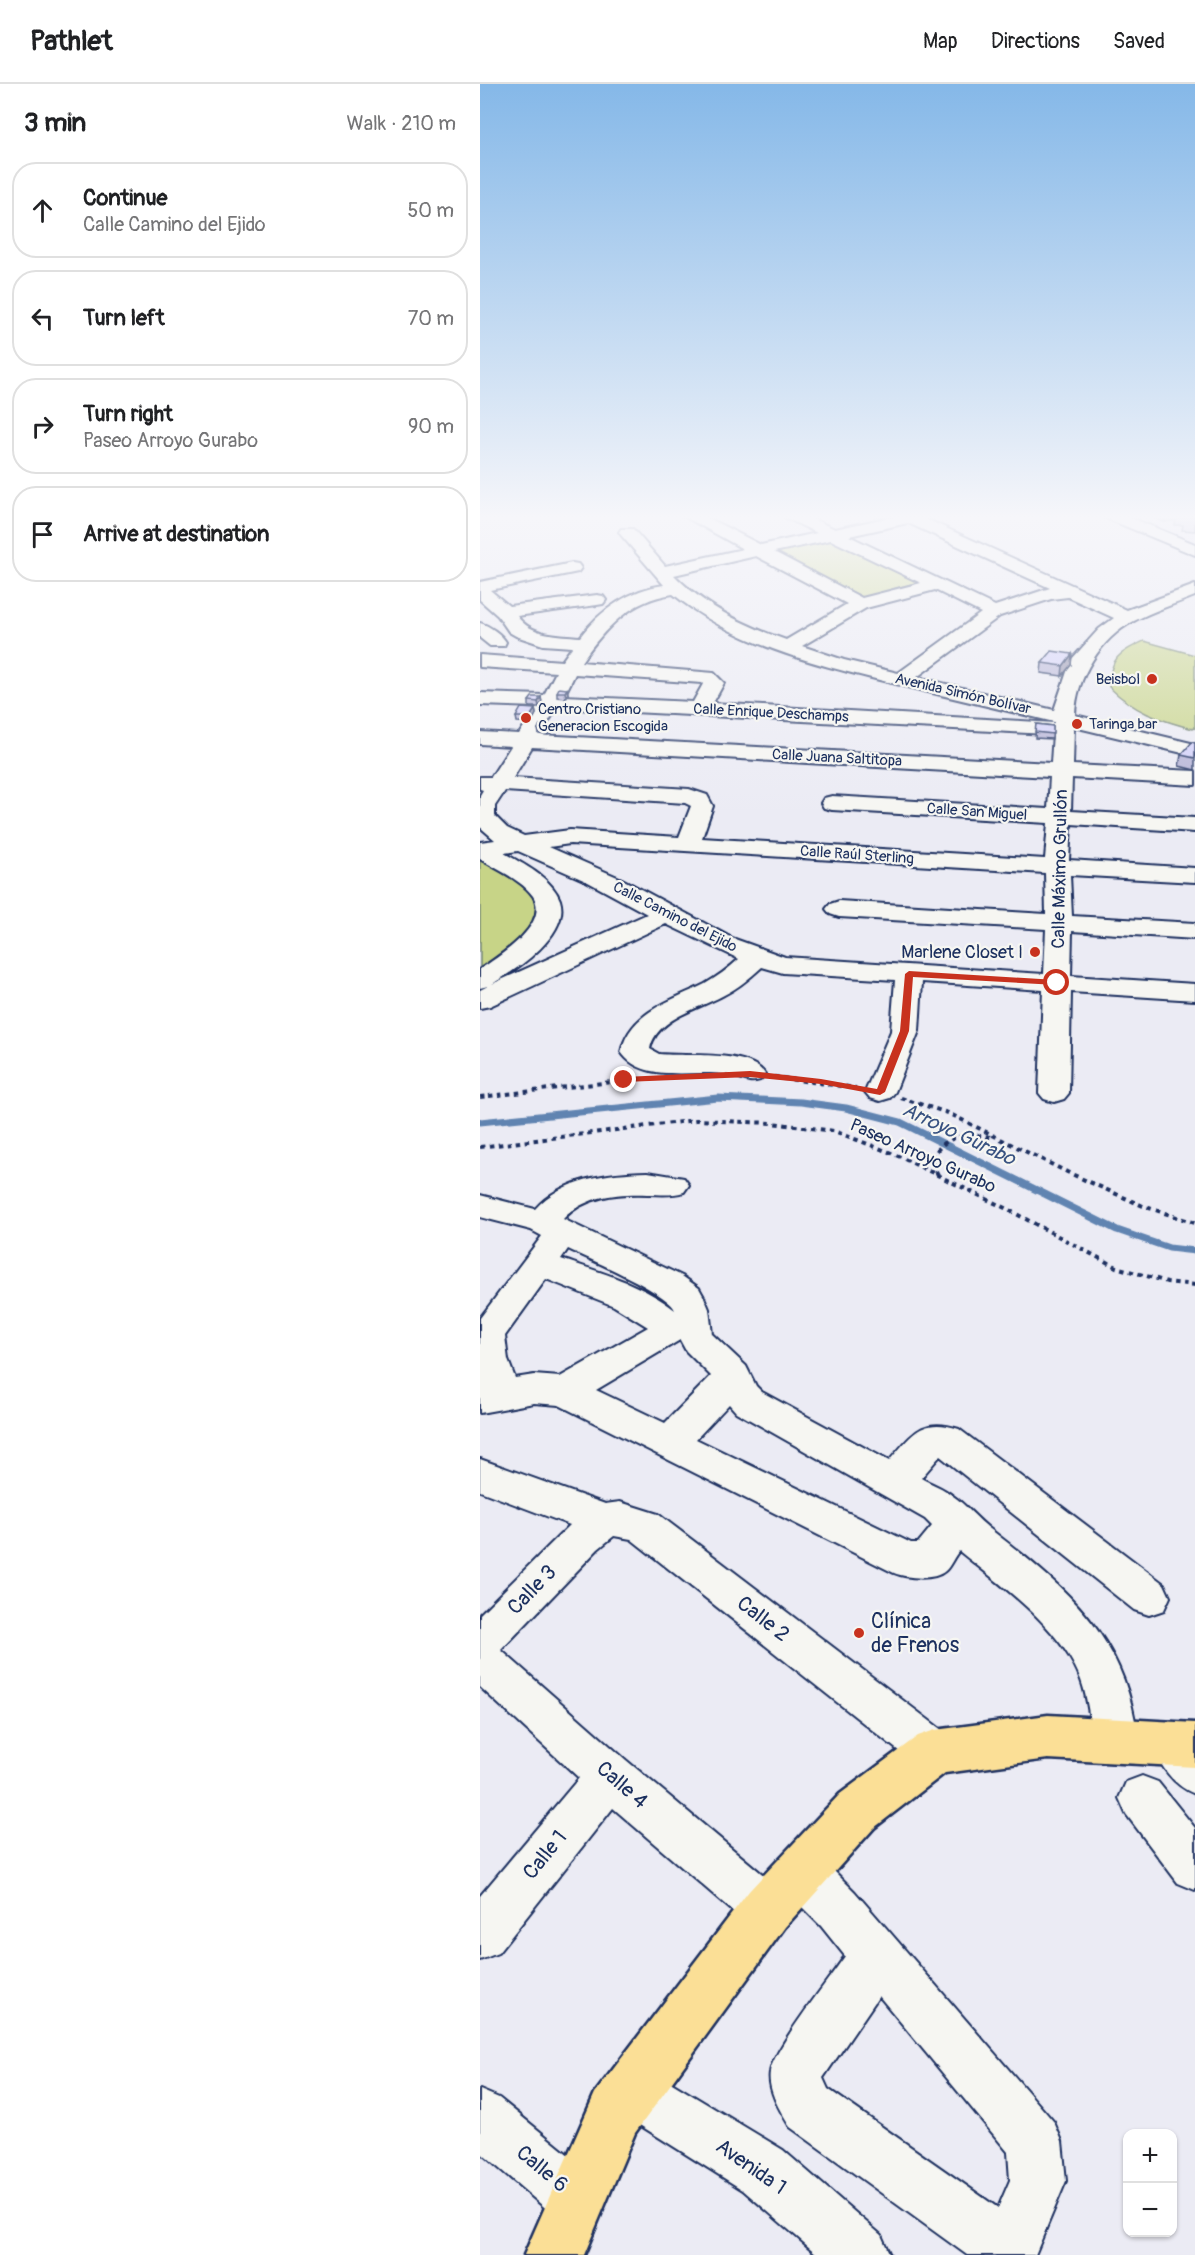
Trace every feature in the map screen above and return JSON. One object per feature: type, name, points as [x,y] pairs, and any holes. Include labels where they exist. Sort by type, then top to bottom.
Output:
[{"type":"main road","points":[[554,2255],[615,2113],[767,1909],[857,1811],[934,1752],[1048,1737],[1116,1740],[1188,1754]]},
{"type":"street","points":[[507,615],[516,628],[533,636],[554,641],[585,643]]},
{"type":"street","name":"Calle Camino del Ejido","points":[[611,615],[585,643],[568,667],[551,701],[523,742],[488,784],[483,817],[499,833],[628,892],[665,915],[757,958],[783,964],[1195,992]]},
{"type":"street","name":"Avenida Simón Bolívar","points":[[720,615],[739,627],[786,648],[1063,723],[1195,750]]},
{"type":"street","points":[[786,648],[841,615]]},
{"type":"street","points":[[902,679],[989,615]]},
{"type":"street","points":[[1123,615],[1127,617]]},
{"type":"street","name":"Calle Máximo Grullón","points":[[1054,1093],[1059,922],[1058,867],[1065,705],[1081,660],[1106,633],[1131,615]]},
{"type":"street","points":[[480,629],[497,642]]},
{"type":"street","points":[[480,661],[707,677],[714,683],[700,708]]},
{"type":"street","name":"Calle Enrique Deschamps","points":[[480,699],[1063,723]]},
{"type":"street","name":"Calle Juana Saltitopa","points":[[480,738],[1195,778]]},
{"type":"street","points":[[488,784],[690,796],[699,800],[702,806],[688,844]]},
{"type":"street","name":"Calle San Miguel","points":[[832,803],[1061,817],[1134,847],[1195,825]]},
{"type":"street","name":"Calle Raúl Sterling","points":[[480,849],[570,837],[1058,867],[1134,847],[1195,875]]},
{"type":"street","points":[[480,849],[523,875],[543,892],[547,898],[548,915],[543,928],[533,941],[480,980]]},
{"type":"street","points":[[839,909],[1195,931]]},
{"type":"street","points":[[480,999],[665,915]]},
{"type":"street","points":[[750,1074],[746,1069],[735,1066],[674,1065],[644,1058],[635,1052],[635,1044],[655,1018],[724,984],[757,958]]},
{"type":"street","points":[[880,1092],[905,1031],[909,974]]},
{"type":"street","points":[[673,1185],[652,1182],[590,1190],[566,1199],[552,1227],[539,1264],[487,1334],[491,1396],[534,1389],[565,1390],[908,1561],[931,1559],[957,1526]]},
{"type":"street","points":[[480,1206],[552,1227],[670,1285],[687,1297],[682,1322],[565,1390]]},
{"type":"street","points":[[539,1264],[608,1287],[658,1315],[682,1322],[693,1330],[699,1342],[733,1376],[742,1395],[749,1402],[939,1507],[957,1526],[1049,1602],[1079,1636],[1103,1680],[1116,1740]]},
{"type":"street","points":[[671,1441],[733,1376]]},
{"type":"street","points":[[895,1481],[932,1439],[946,1440],[1149,1597]]},
{"type":"street","name":"Calle 2","points":[[480,1475],[594,1529],[620,1519],[644,1526],[934,1752]]},
{"type":"street","name":"Calle 3","points":[[480,1643],[594,1529]]},
{"type":"street","name":"Calle 4","points":[[480,1659],[610,1776],[767,1909]]},
{"type":"street","name":"Calle 1","points":[[480,1935],[610,1776]]},
{"type":"street","points":[[1142,1798],[1195,1866]]},
{"type":"street","points":[[801,1872],[838,1909],[877,1954],[1035,2141],[1038,2181],[1007,2253],[809,2108],[799,2092],[796,2072],[877,1954]]},
{"type":"street","name":"Avenida 1","points":[[633,2090],[763,2170],[861,2255]]},
{"type":"street","name":"Calle 6","points":[[480,2117],[577,2198]]},
{"type":"path","name":"Paseo Arroyo Gurabo","points":[[750,1074],[821,1082],[880,1092],[948,1113],[1143,1206],[1195,1223]]},
{"type":"path","points":[[480,1097],[645,1079]]},
{"type":"path","name":"Paseo Arroyo Gurabo","points":[[480,1147],[696,1120],[772,1123],[834,1131],[894,1154],[1005,1208],[1116,1267],[1167,1282],[1195,1285]]},
{"type":"path","points":[[939,1176],[932,1161],[936,1148],[953,1136],[995,1137]]},
{"type":"green space","name":"Beisbol","points":[[1144,641],[1195,655],[1195,728],[1148,714],[1128,703],[1109,687],[1111,669],[1117,657]]},
{"type":"green space","points":[[480,849],[547,898],[537,922],[480,979]]},
{"type":"building","points":[[1052,651],[1072,654],[1063,666],[1042,663]]},
{"type":"building","points":[[559,688],[567,689],[565,692],[557,692]]},
{"type":"building","points":[[532,697],[541,697],[538,702],[529,701]]},
{"type":"building","points":[[521,708],[535,709],[530,717],[516,717]]},
{"type":"building","points":[[1036,724],[1053,726],[1053,734],[1035,732]]},
{"type":"building","points":[[540,725],[549,725],[547,729],[538,729]]},
{"type":"building","points":[[1192,742],[1195,743],[1195,758],[1181,755]]},
{"type":"waterway","name":"Arroyo Gurabo","points":[[480,1122],[718,1098],[801,1102],[846,1108],[900,1122],[1117,1230],[1169,1248],[1195,1251]]},
{"type":"place","name":"Beisbol","points":[[1152,679]]},
{"type":"place","name":"Centro Cristiano Generacion Escogida","points":[[526,718]]},
{"type":"place","name":"Taringa bar","points":[[1077,724]]},
{"type":"place","name":"Marlene Closet I","points":[[1035,952]]},
{"type":"place","name":"Clínica de Frenos","points":[[859,1633]]},
{"type":"route","points":[[624,1080],[750,1074],[821,1082],[880,1092],[905,1031],[909,974],[1057,983]]}]
